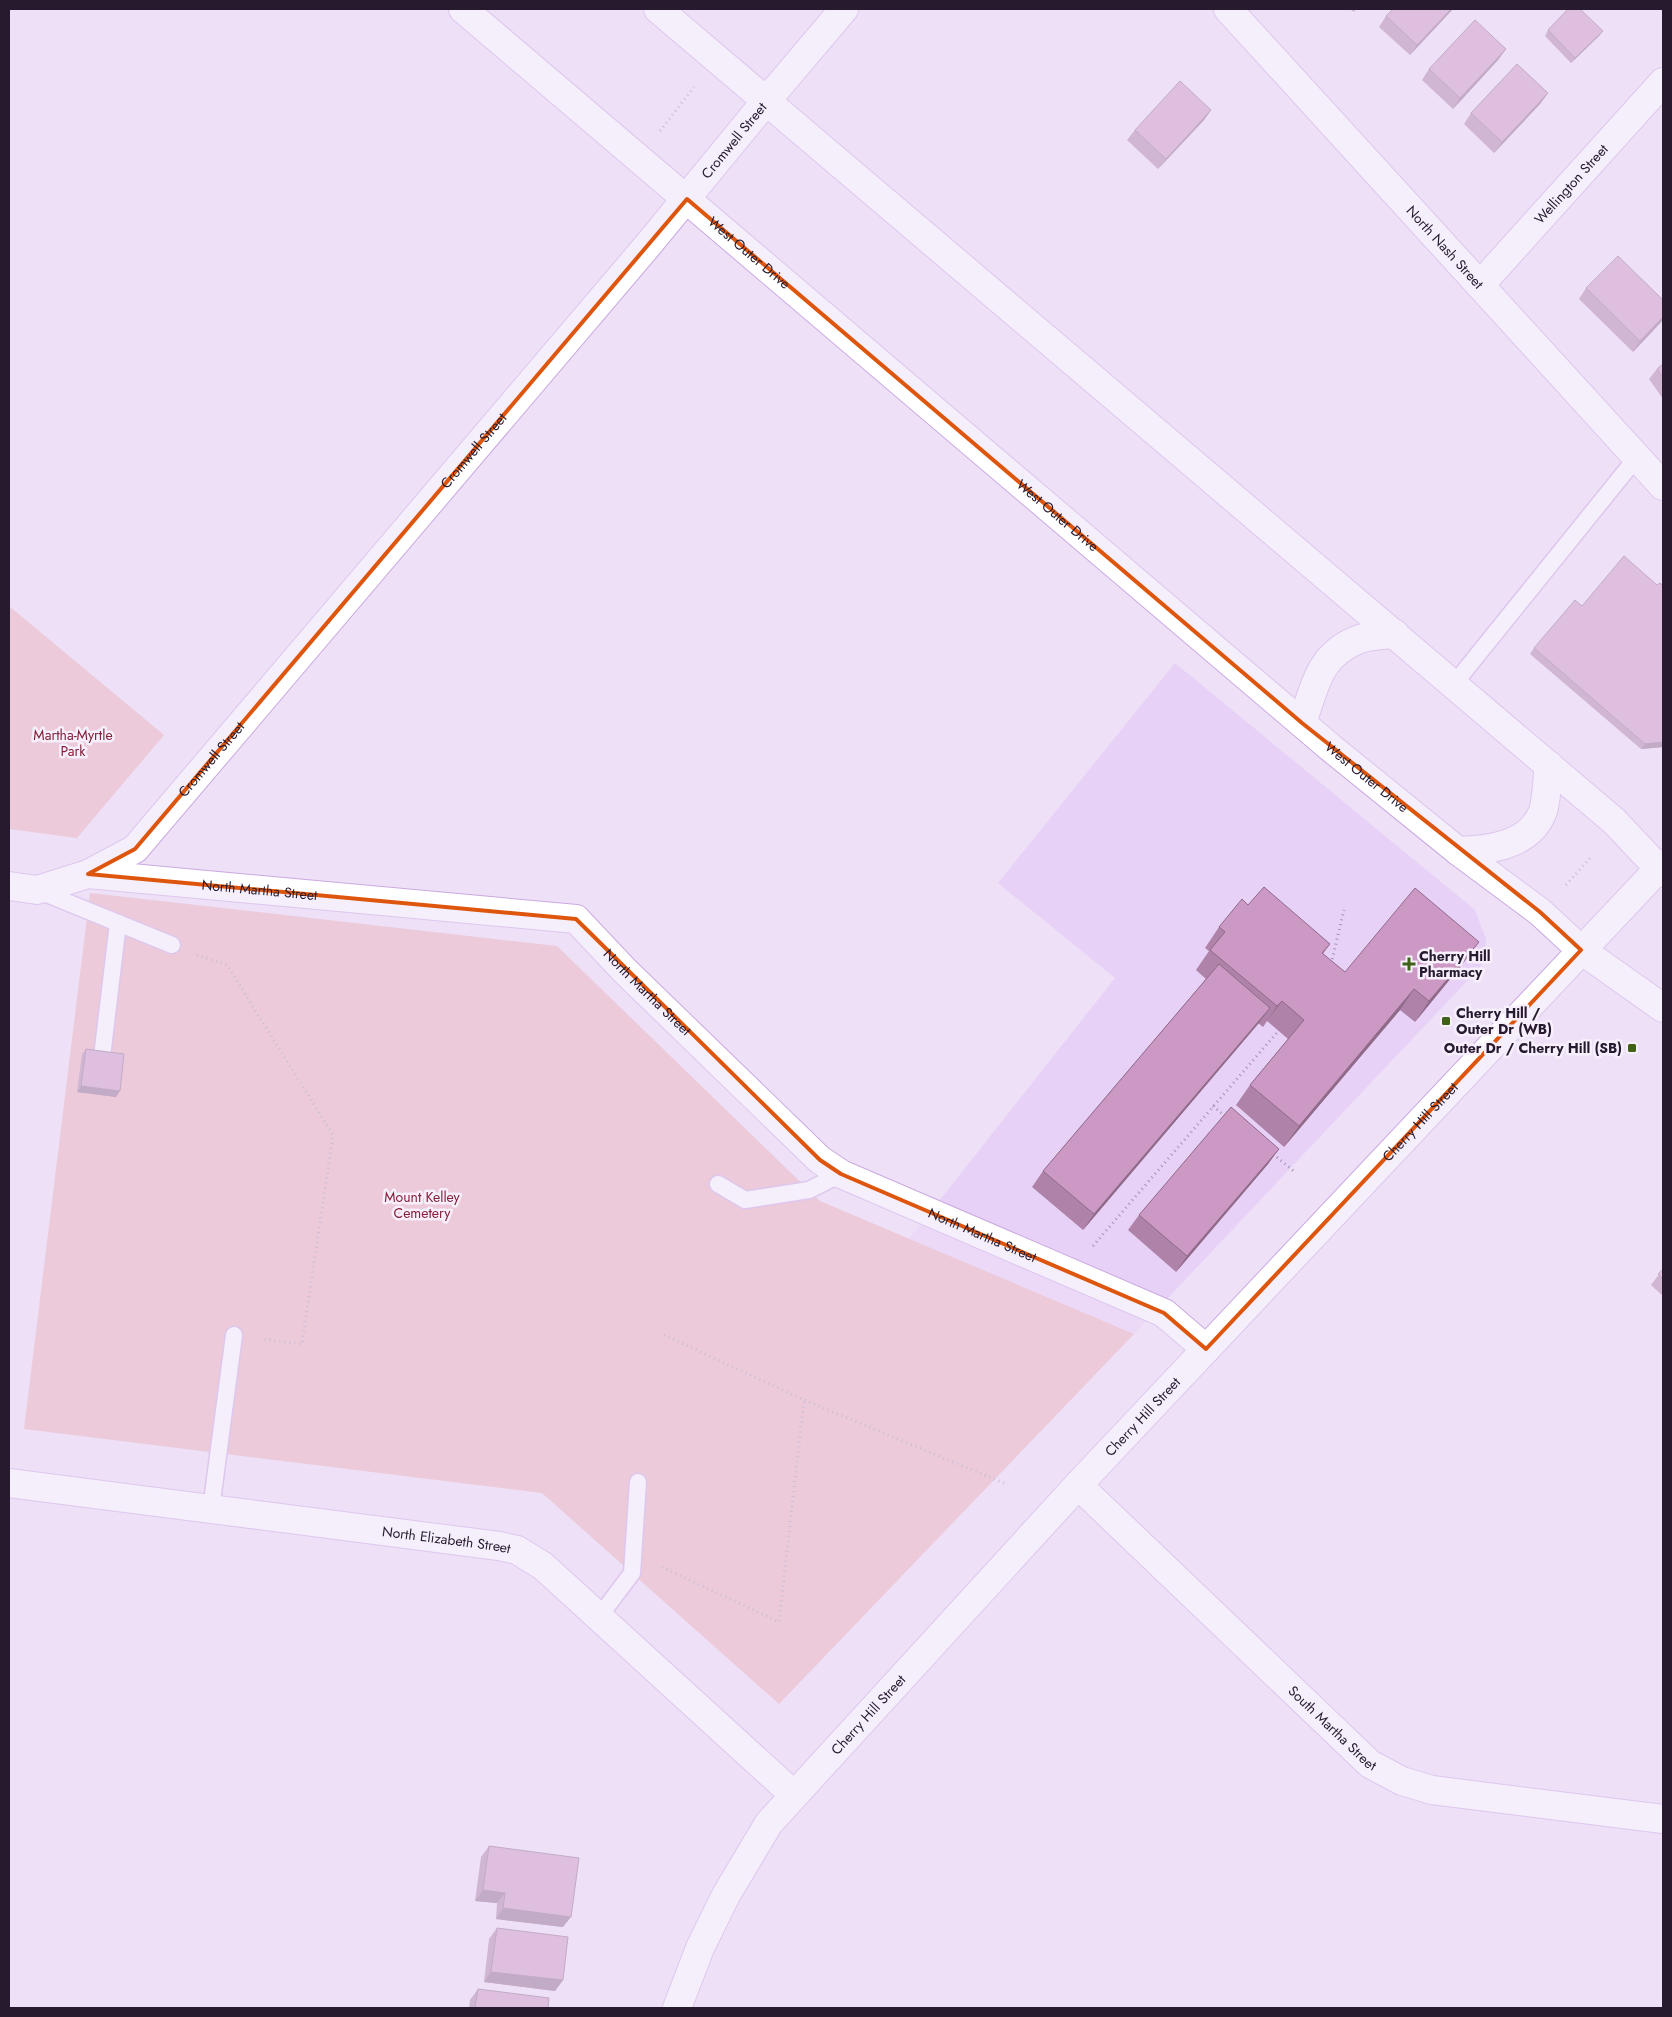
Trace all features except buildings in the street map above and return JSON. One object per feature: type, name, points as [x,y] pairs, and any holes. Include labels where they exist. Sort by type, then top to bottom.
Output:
[{"type":"street","name":"West Outer Drive","points":[[463,9],[1302,723],[1458,851],[1540,912],[1581,950],[1663,1008]]},
{"type":"street","points":[[658,9],[1549,765],[1614,821],[1662,868]]},
{"type":"street","name":"Cromwell Street","points":[[88,874],[135,849],[687,199],[766,100],[844,9]]},
{"type":"street","name":"North Nash Street","points":[[1228,9],[1663,486]]},
{"type":"street","name":"Wellington Street","points":[[1480,285],[1663,82]]},
{"type":"street","points":[[1302,723],[1323,665],[1334,653],[1358,639],[1395,634]]},
{"type":"street","points":[[1458,851],[1487,850],[1510,843],[1530,830],[1543,811],[1549,765]]},
{"type":"street","name":"Cherry Hill Street","points":[[677,2008],[700,1948],[726,1895],[769,1823],[1078,1484],[1581,950],[1662,868]]},
{"type":"street","name":"North Martha Street","points":[[9,886],[37,890],[88,874],[576,920],[625,971],[820,1160],[841,1174],[1164,1312],[1206,1348]]},
{"type":"street","name":"North Elizabeth Street","points":[[9,1483],[499,1546],[517,1550],[544,1566],[794,1795]]},
{"type":"street","name":"South Martha Street","points":[[1078,1484],[1370,1764],[1402,1781],[1432,1790],[1663,1820]]},
{"type":"lane","points":[[1454,684],[1636,456]]},
{"type":"lane","points":[[37,890],[172,945]]},
{"type":"lane","points":[[102,1057],[118,923]]},
{"type":"lane","points":[[718,1184],[745,1200],[809,1190],[841,1174]]},
{"type":"lane","points":[[211,1509],[234,1335]]},
{"type":"lane","points":[[599,1617],[632,1573],[638,1482]]},
{"type":"path","points":[[658,134],[694,87]]},
{"type":"path","points":[[1566,885],[1591,857]]},
{"type":"path","points":[[1328,972],[1344,910]]},
{"type":"path","points":[[172,945],[227,965],[333,1134],[302,1344],[234,1335]]},
{"type":"path","points":[[1093,1247],[1284,1024]]},
{"type":"path","points":[[1213,1106],[1228,1118]]},
{"type":"path","points":[[1266,1149],[1296,1173]]},
{"type":"path","points":[[664,1335],[804,1400],[1006,1484]]},
{"type":"path","points":[[634,1554],[779,1622],[804,1400]]},
{"type":"highlighted area","points":[[687,199],[1302,723],[1540,912],[1581,950],[1206,1349],[1164,1313],[841,1174],[820,1160],[576,919],[88,874],[135,849]]},
{"type":"shaded area","points":[[1175,663],[1475,910],[1486,939],[1484,963],[1134,1334],[909,1239],[1115,978],[998,883]]},
{"type":"green space","name":"Martha-Myrtle Park","points":[[9,606],[164,735],[77,838],[9,829]]},
{"type":"green space","name":"Mount Kelley Cemetery","points":[[90,893],[557,946],[820,1201],[1134,1334],[779,1704],[542,1493],[24,1429]]},
{"type":"place","name":"Cherry Hill Pharmacy","points":[[1409,964]]},
{"type":"place","name":"Cherry Hill / Outer Dr (WB)","points":[[1446,1021]]},
{"type":"place","name":"Outer Dr / Cherry Hill (SB)","points":[[1632,1048]]}]
